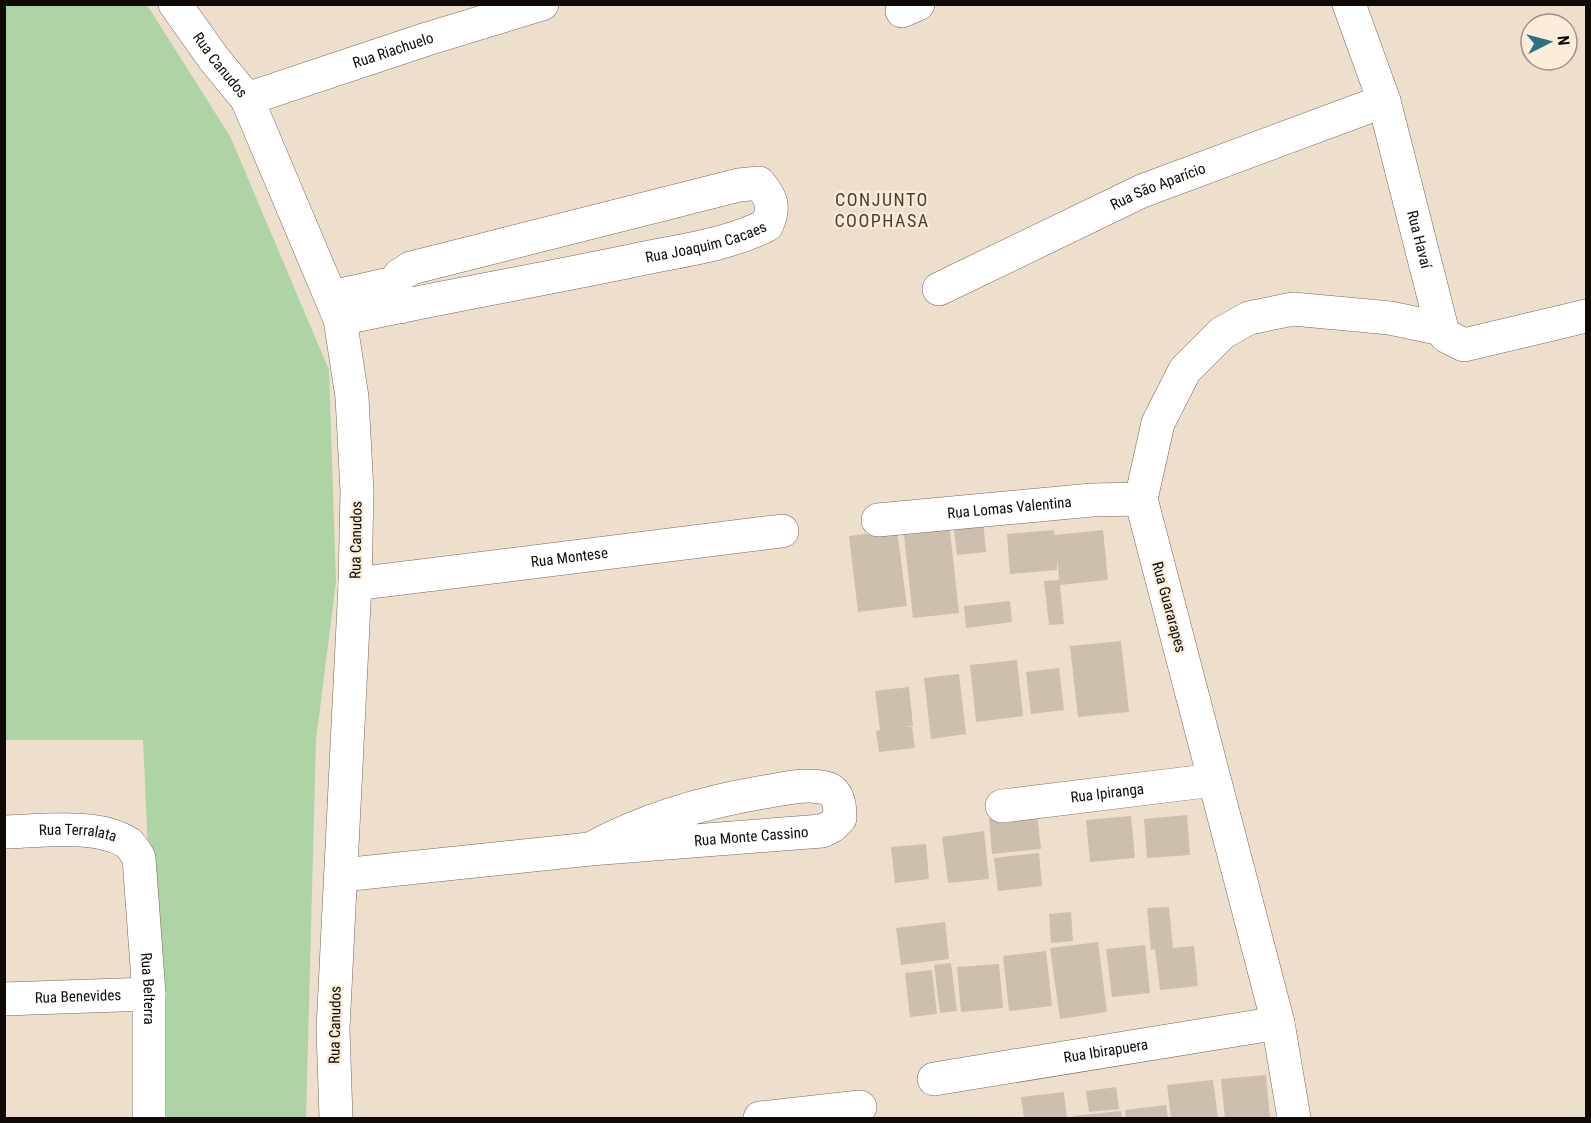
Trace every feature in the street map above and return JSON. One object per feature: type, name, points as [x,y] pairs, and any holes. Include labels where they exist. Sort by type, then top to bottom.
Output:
[{"type":"street","name":"Rua Canudos","points":[[175,4],[214,59],[247,99],[335,308],[352,409],[357,492],[355,584],[333,1029],[336,1119]]},
{"type":"street","name":"Rua Riachuelo","points":[[247,99],[542,4]]},
{"type":"street","name":"Rua Havaí","points":[[1349,4],[1384,101],[1442,329]]},
{"type":"street","name":"Rua São Aparício","points":[[939,289],[1142,191],[1384,101]]},
{"type":"street","name":"Rua Joaquim Cacaes","points":[[335,308],[397,295],[512,286],[717,242],[767,225],[773,212],[768,195],[759,183],[739,184],[411,268],[400,275],[397,295]]},
{"type":"street","name":"Rua Guararapes","points":[[1294,1119],[1278,1023],[1141,499],[1158,423],[1185,370],[1222,333],[1249,318],[1293,309],[1390,318],[1442,329]]},
{"type":"street","points":[[1442,329],[1446,336],[1464,345],[1587,316]]},
{"type":"street","name":"Rua Lomas Valentina","points":[[878,520],[1092,500],[1141,499]]},
{"type":"street","name":"Rua Montese","points":[[355,584],[782,531]]},
{"type":"street","name":"Rua Ipiranga","points":[[1002,806],[1214,780]]},
{"type":"street","name":"Rua Monte Cassino","points":[[342,875],[591,849],[822,831],[832,826],[840,818],[840,806],[836,795],[826,788],[798,786],[730,797],[657,818],[617,834],[591,849]]},
{"type":"street","name":"Rua Terralata","points":[[4,832],[88,830],[116,837],[130,844],[139,858]]},
{"type":"street","name":"Rua Belterra","points":[[139,858],[149,994],[149,1119]]},
{"type":"street","name":"Rua Benevides","points":[[4,999],[149,994]]},
{"type":"street","name":"Rua Ibirapuera","points":[[934,1079],[1278,1023]]},
{"type":"street","points":[[759,1119],[860,1107]]},
{"type":"green space","points":[[4,5],[147,5],[230,136],[329,370],[336,582],[316,740],[306,1118],[160,1118],[143,740],[5,740]]},
{"type":"building","points":[[983,519],[986,552],[957,555],[953,522]]},
{"type":"building","points":[[949,522],[959,613],[913,618],[903,527]]},
{"type":"building","points":[[897,530],[907,606],[858,612],[849,536]]},
{"type":"building","points":[[1054,530],[1055,535],[1103,530],[1108,580],[1060,585],[1064,624],[1049,625],[1044,581],[1059,580],[1057,557],[1057,570],[1010,574],[1007,534]]},
{"type":"building","points":[[1010,601],[1012,622],[966,628],[964,606]]},
{"type":"building","points":[[1121,641],[1129,712],[1078,717],[1070,646]]},
{"type":"building","points":[[1017,660],[1023,716],[976,722],[970,665]]},
{"type":"building","points":[[1059,668],[1064,710],[1031,714],[1026,672]]},
{"type":"building","points":[[959,674],[966,734],[931,739],[924,678]]},
{"type":"building","points":[[909,687],[913,726],[905,727],[912,727],[915,748],[879,752],[876,731],[880,730],[875,691]]},
{"type":"building","points":[[1037,813],[1041,849],[992,854],[989,818]]},
{"type":"building","points":[[1187,815],[1190,855],[1147,858],[1144,819]]},
{"type":"building","points":[[1131,816],[1135,858],[1090,862],[1086,820]]},
{"type":"building","points":[[984,831],[989,879],[948,883],[942,837]]},
{"type":"building","points":[[926,844],[929,879],[895,883],[891,847]]},
{"type":"building","points":[[1039,853],[1042,886],[998,891],[994,858]]},
{"type":"building","points":[[1169,907],[1173,948],[1194,946],[1198,986],[1160,990],[1155,949],[1151,950],[1147,908]]},
{"type":"building","points":[[1071,912],[1073,941],[1051,943],[1049,914]]},
{"type":"building","points":[[945,922],[949,959],[901,965],[896,928]]},
{"type":"building","points":[[1098,942],[1107,1012],[1060,1019],[1050,948]]},
{"type":"building","points":[[1145,945],[1150,993],[1112,997],[1106,949]]},
{"type":"building","points":[[1046,951],[1052,1006],[1009,1011],[1003,956]]},
{"type":"building","points":[[951,963],[957,1011],[940,1013],[934,965]]},
{"type":"building","points":[[999,964],[1003,1008],[961,1012],[957,967]]},
{"type":"building","points":[[932,970],[937,1014],[910,1017],[905,973]]},
{"type":"building","points":[[1266,1075],[1270,1118],[1225,1118],[1221,1079]]},
{"type":"building","points":[[1213,1080],[1218,1118],[1171,1118],[1167,1085]]},
{"type":"building","points":[[1116,1087],[1119,1109],[1089,1112],[1086,1091]]},
{"type":"building","points":[[1064,1092],[1067,1118],[1024,1118],[1021,1097]]},
{"type":"building","points":[[1166,1105],[1168,1118],[1126,1118],[1125,1110]]},
{"type":"building","points":[[1121,1111],[1122,1118],[1073,1118],[1073,1116]]},
{"type":"district","name":"CONJUNTO COOPHASA","points":[[882,209]]}]
